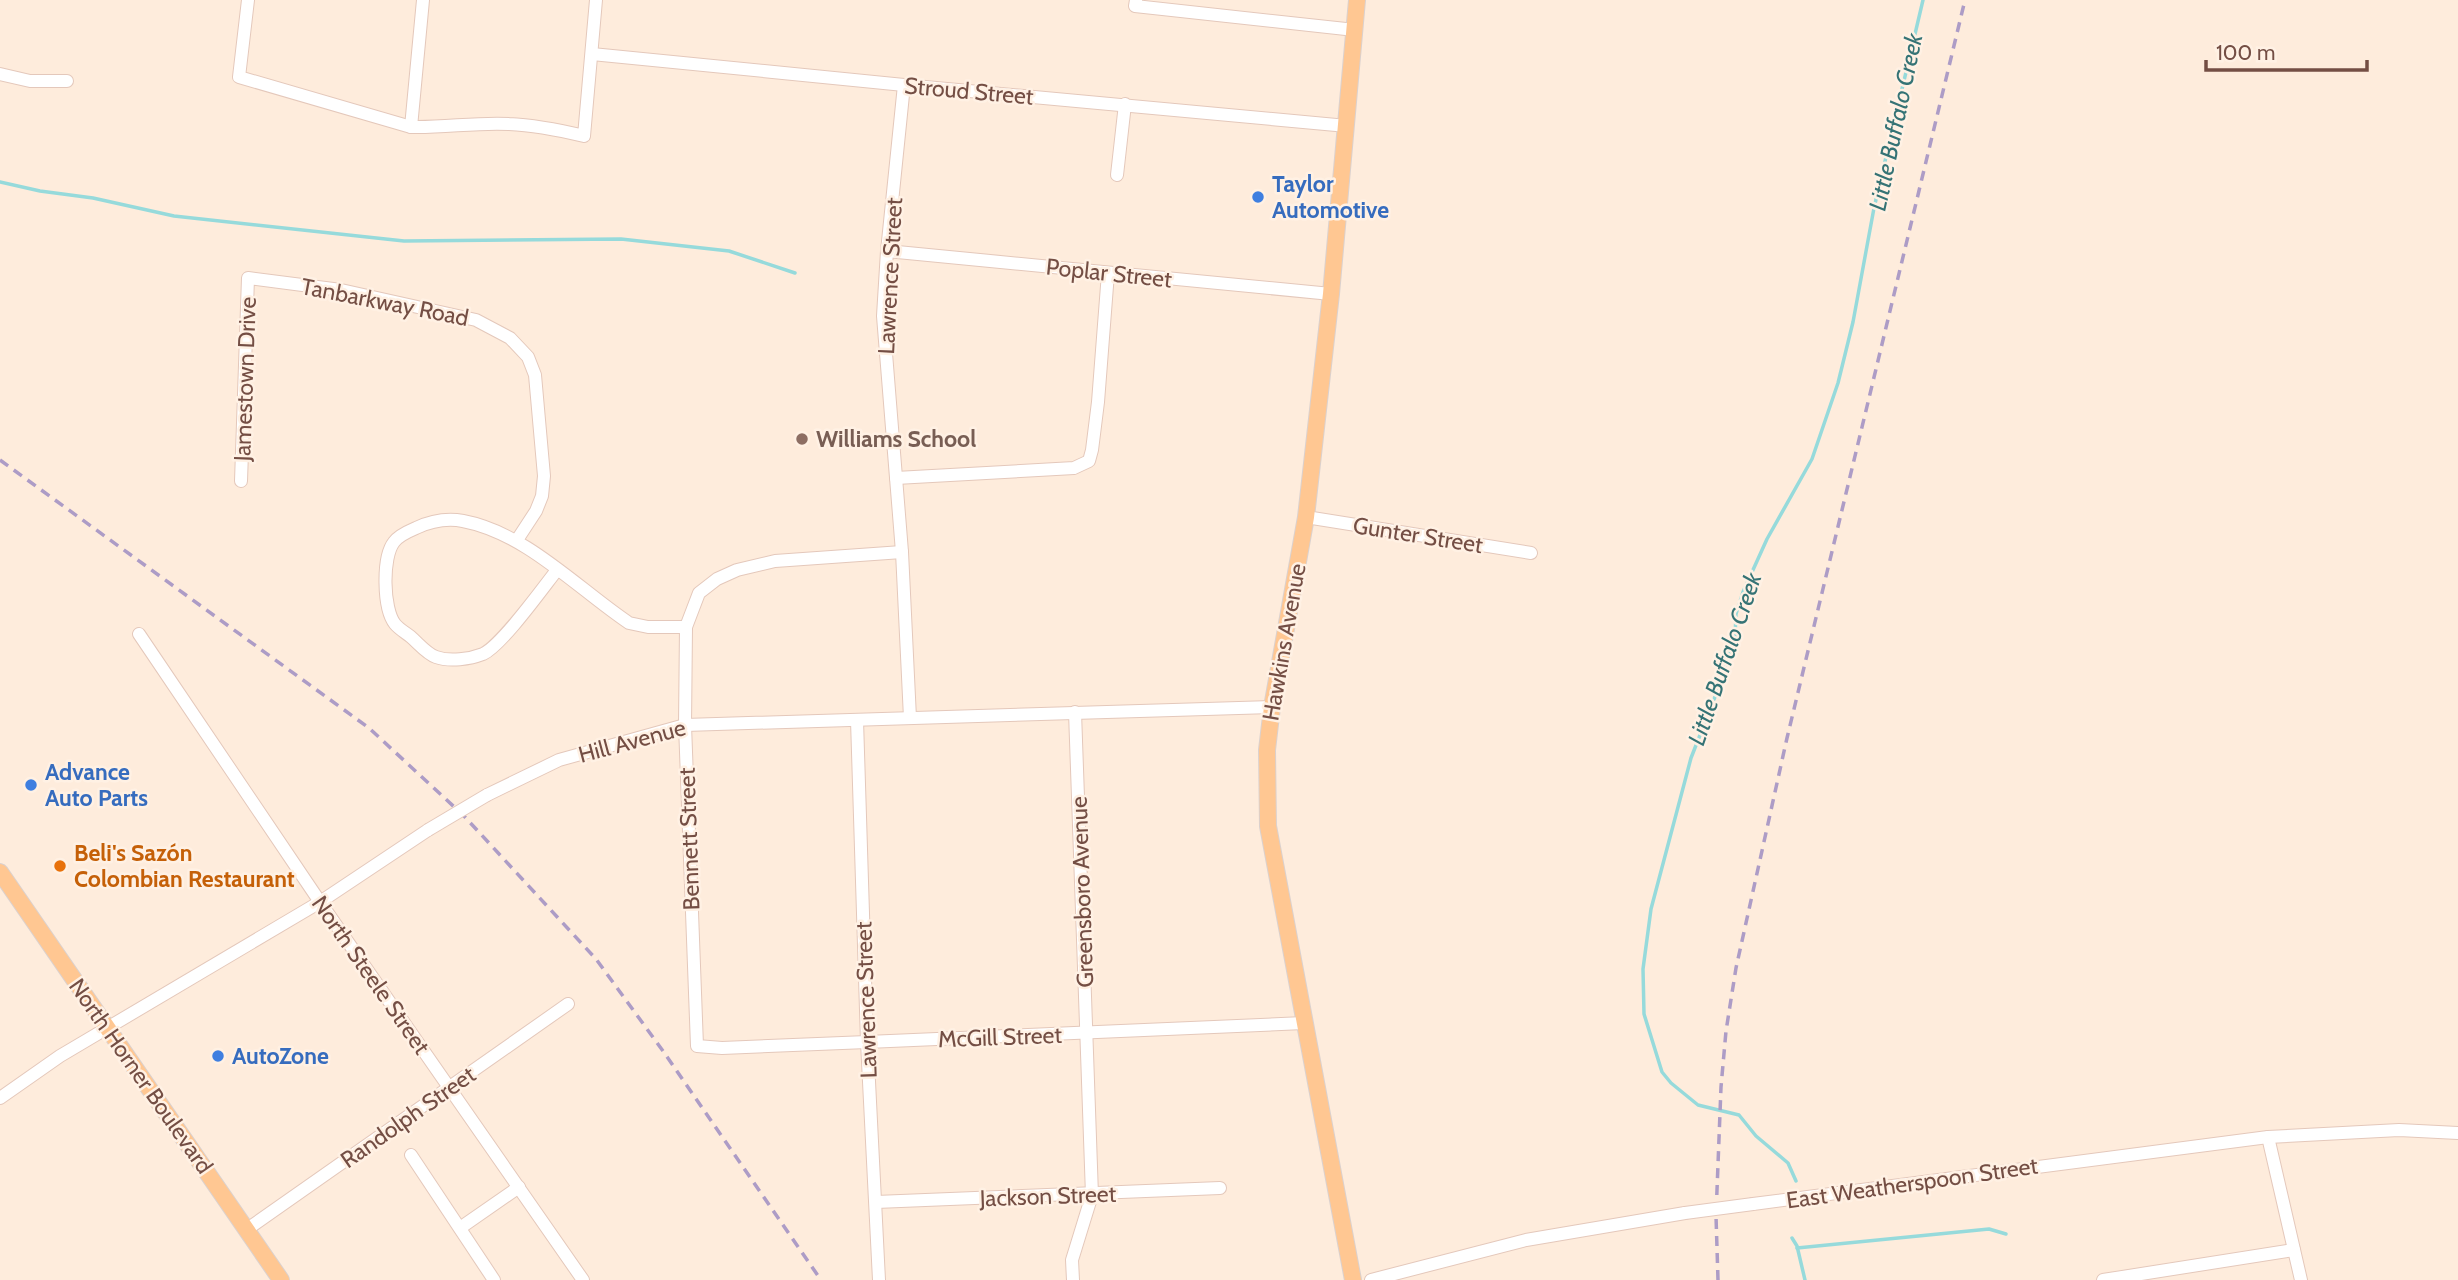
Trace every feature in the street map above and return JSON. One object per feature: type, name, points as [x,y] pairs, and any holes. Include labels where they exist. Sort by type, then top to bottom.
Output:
[{"type":"main road","name":"Hawkins Avenue","points":[[1353,1280],[1268,826],[1267,750],[1272,707],[1306,517],[1331,294],[1357,0]]},
{"type":"main road","name":"North Horner Boulevard","points":[[0,872],[246,1230],[274,1278]]},
{"type":"street","points":[[248,0],[239,77],[411,127],[507,124],[557,129],[584,136],[596,0]]},
{"type":"street","points":[[411,127],[423,0]]},
{"type":"street","points":[[1136,0],[1135,6],[1355,30]]},
{"type":"street","name":"Stroud Street","points":[[592,54],[1347,126]]},
{"type":"street","points":[[0,74],[30,81],[66,81]]},
{"type":"street","name":"Lawrence Street","points":[[904,85],[887,251],[883,328],[902,552],[910,718]]},
{"type":"street","points":[[1117,175],[1125,104]]},
{"type":"street","name":"Poplar Street","points":[[887,251],[1331,294]]},
{"type":"street","points":[[896,478],[1074,468],[1086,463],[1093,450],[1108,273]]},
{"type":"street","name":"Jamestown Drive","points":[[241,481],[248,278]]},
{"type":"street","name":"Tanbarkway Road","points":[[248,278],[341,290],[476,320],[510,338],[528,357],[534,375],[544,476],[542,496],[517,540]]},
{"type":"street","name":"Gunter Street","points":[[1306,517],[1531,553]]},
{"type":"street","points":[[557,570],[494,647],[470,658],[438,658],[394,623],[386,589],[386,563],[394,541],[425,523],[460,520],[482,525],[517,540],[629,623],[648,627],[686,627]]},
{"type":"street","name":"Bennett Street","points":[[696,1046],[685,725],[686,627],[699,593],[716,579],[737,570],[775,561],[902,552]]},
{"type":"street","name":"North Steele Street","points":[[138,634],[320,902],[583,1280]]},
{"type":"street","name":"Hill Avenue","points":[[0,1098],[60,1056],[320,902],[428,830],[487,795],[559,760],[685,725],[1272,707]]},
{"type":"street","name":"Greensboro Avenue","points":[[1073,1280],[1072,1260],[1092,1195],[1075,712]]},
{"type":"street","name":"Lawrence Street","points":[[857,720],[867,1042],[879,1280]]},
{"type":"street","name":"Randolph Street","points":[[246,1230],[568,1004]]},
{"type":"street","name":"McGill Street","points":[[696,1046],[722,1048],[1304,1023]]},
{"type":"street","name":"East Weatherspoon Street","points":[[1371,1280],[1526,1240],[1685,1213],[2268,1137],[2399,1130],[2458,1133]]},
{"type":"street","points":[[2268,1137],[2301,1280]]},
{"type":"street","points":[[411,1155],[494,1280]]},
{"type":"street","points":[[460,1228],[519,1188]]},
{"type":"street","name":"Jackson Street","points":[[876,1202],[1220,1188]]},
{"type":"street","points":[[2103,1280],[2294,1250]]},
{"type":"waterway","name":"Little Buffalo Creek","points":[[1796,1181],[1788,1163],[1756,1136],[1739,1115],[1698,1105],[1662,1072],[1644,1014],[1643,969],[1651,909],[1691,758],[1735,637],[1736,614],[1743,592],[1767,539],[1812,459],[1838,383],[1853,322],[1874,208],[1923,0]]},
{"type":"waterway","points":[[0,182],[93,198],[174,216],[404,241],[621,239],[729,251],[795,273]]},
{"type":"waterway","points":[[1797,1248],[1989,1229],[2006,1234]]},
{"type":"waterway","name":"Little Buffalo Creek","points":[[1792,1238],[1797,1246],[1805,1280]]},
{"type":"railway","points":[[1718,1280],[1716,1216],[1721,1087],[1736,968],[1787,738],[1965,0]]},
{"type":"railway","points":[[0,460],[369,728],[464,816],[596,959],[821,1280]]},
{"type":"place","name":"Taylor Automotive","points":[[1258,197]]},
{"type":"place","name":"Williams School","points":[[802,439]]},
{"type":"place","name":"Advance Auto Parts","points":[[31,785]]},
{"type":"place","name":"Beli's Sazón Colombian Restaurant","points":[[60,866]]},
{"type":"place","name":"AutoZone","points":[[218,1056]]}]
